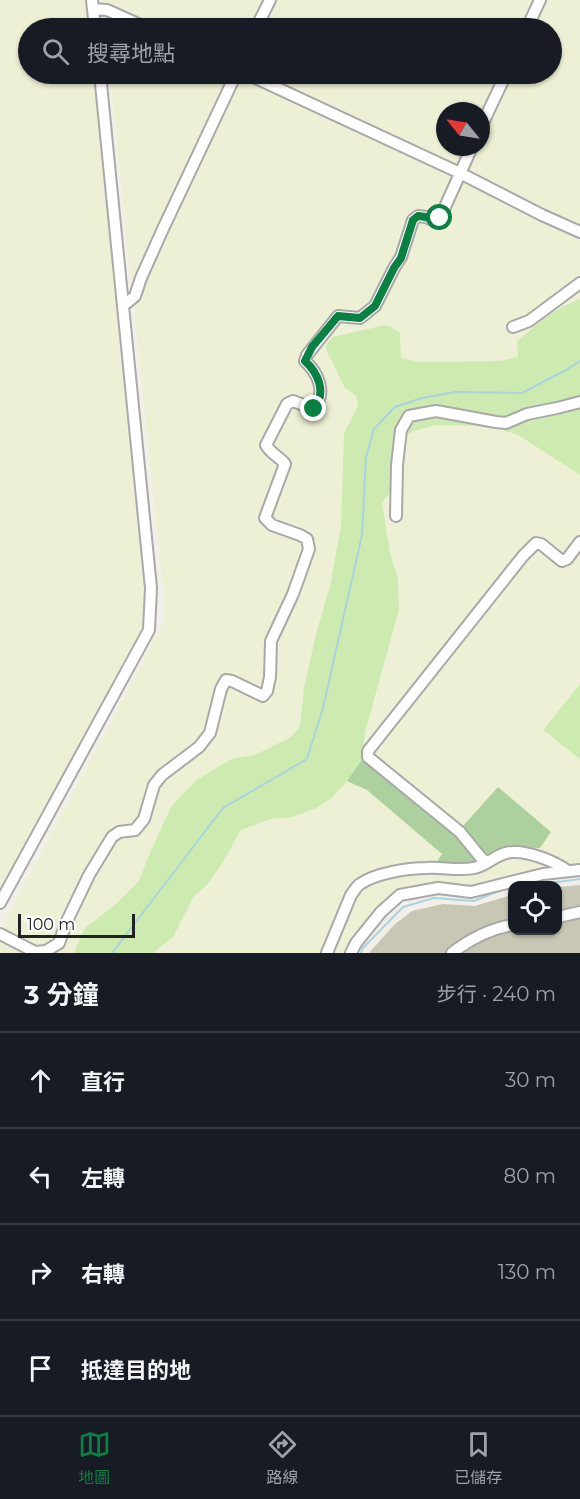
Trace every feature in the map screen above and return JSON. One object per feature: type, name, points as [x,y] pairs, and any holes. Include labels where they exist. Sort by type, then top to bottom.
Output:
[{"type":"street","points":[[261,18],[270,0]]},
{"type":"street","points":[[532,18],[540,0]]},
{"type":"street","points":[[100,7],[125,18]]},
{"type":"street","points":[[0,903],[149,630],[152,588],[127,303],[101,84]]},
{"type":"street","points":[[127,303],[135,296],[162,231],[231,84]]},
{"type":"street","points":[[269,84],[460,172],[580,232]]},
{"type":"street","points":[[490,108],[501,84]]},
{"type":"street","points":[[0,934],[34,952],[46,951],[59,943],[89,875],[112,837],[119,832],[135,830],[144,819],[154,785],[162,775],[199,747],[210,733],[221,689],[226,680],[263,696],[267,691],[270,677],[271,641],[293,594],[309,549],[307,539],[272,525],[265,518],[285,464],[270,452],[266,445],[287,404],[292,401],[314,409],[317,405],[322,392],[314,369],[305,361],[312,347],[338,316],[360,318],[375,306],[401,258],[413,220],[418,216],[435,221],[440,218],[468,156]]},
{"type":"street","points":[[513,327],[529,321],[580,283]]},
{"type":"street","points":[[396,516],[397,465],[401,430],[409,416],[436,411],[506,423],[527,414],[580,402]]},
{"type":"street","points":[[488,862],[482,859],[460,831],[368,757],[368,751],[523,556],[536,543],[541,544],[562,561],[580,542]]},
{"type":"street","points":[[327,953],[351,895],[362,883],[375,877],[426,868],[472,868],[511,852],[530,854],[558,863],[568,871]]},
{"type":"street","points":[[351,953],[356,942],[381,912],[400,895],[438,888],[471,892],[543,874],[580,870]]},
{"type":"street","points":[[562,915],[580,912]]},
{"type":"street","points":[[452,953],[482,934],[508,926]]},
{"type":"shaded area","points":[[0,0],[87,0],[89,18],[18,18],[18,84],[96,84],[147,583],[147,614],[139,634],[0,892]]},
{"type":"shaded area","points":[[102,0],[580,0],[580,299],[568,303],[517,341],[518,357],[500,361],[418,362],[401,358],[400,332],[386,325],[370,329],[337,368],[345,388],[356,396],[358,406],[344,433],[341,526],[330,586],[304,688],[300,726],[291,737],[255,755],[232,759],[171,807],[139,881],[115,905],[86,928],[74,953],[0,953],[0,930],[163,622],[164,598],[111,84],[562,84],[562,18],[104,18]]},
{"type":"shaded area","points":[[436,425],[490,426],[518,435],[580,475],[580,684],[543,730],[580,759],[580,875],[508,881],[508,884],[476,896],[439,892],[404,899],[383,915],[355,953],[153,953],[173,937],[194,896],[207,885],[241,830],[270,819],[293,817],[316,808],[332,798],[363,758],[365,732],[385,663],[398,579],[390,553],[382,503],[393,486],[392,458],[401,439],[413,431]]},
{"type":"shaded area","points":[[580,885],[580,953],[369,953],[395,924],[412,911],[443,904],[475,906],[508,896],[508,935],[562,935],[562,887]]},
{"type":"green space","points":[[580,299],[580,475],[518,435],[490,426],[436,425],[414,431],[401,439],[392,458],[393,486],[382,503],[390,553],[398,579],[399,610],[365,732],[363,758],[347,781],[332,798],[316,808],[293,817],[270,819],[241,830],[207,885],[194,896],[173,937],[153,953],[74,953],[85,928],[115,905],[139,881],[171,807],[196,780],[232,759],[255,755],[291,737],[300,726],[304,688],[330,586],[341,526],[344,433],[358,406],[356,396],[345,388],[325,347],[332,337],[386,325],[400,332],[401,358],[418,362],[500,361],[518,357],[517,341],[555,312]]},
{"type":"green space","points":[[580,684],[580,759],[543,730]]},
{"type":"green space","points":[[363,758],[455,835],[498,787],[551,832],[540,848],[516,847],[480,869],[431,871],[442,854],[367,790],[347,781]]},
{"type":"waterway","points":[[112,953],[223,808],[307,759],[323,708],[362,535],[366,457],[374,429],[395,407],[422,398],[456,392],[522,393],[580,361]]},
{"type":"waterway","points":[[155,611],[156,590]]},
{"type":"waterway","points":[[562,881],[580,879]]},
{"type":"waterway","points":[[361,953],[363,948],[403,907],[434,898],[474,901],[508,888]]},
{"type":"route","points":[[314,409],[322,392],[314,369],[305,361],[312,347],[338,316],[360,318],[375,306],[401,258],[413,220],[418,216],[435,221],[440,218]]}]
